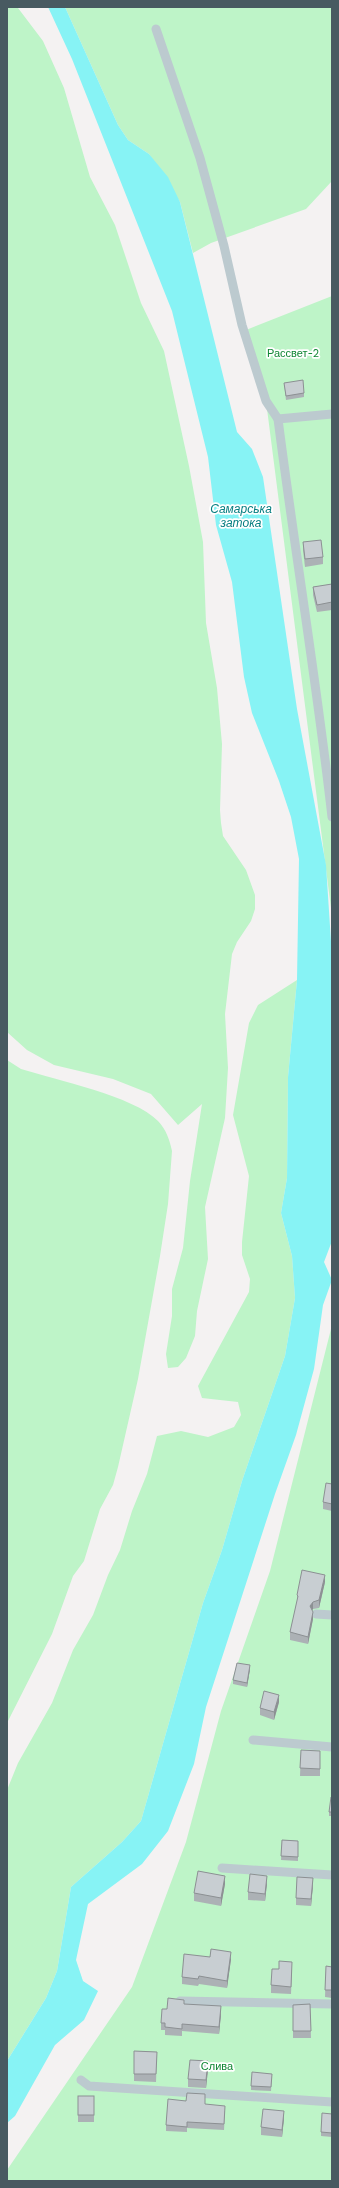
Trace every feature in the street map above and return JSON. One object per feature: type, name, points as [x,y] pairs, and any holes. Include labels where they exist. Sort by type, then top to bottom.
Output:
[{"type":"lane","points":[[156,29],[200,158],[224,246],[242,325],[266,401],[278,419],[308,643],[324,744],[332,817]]},
{"type":"lane","points":[[278,419],[332,414]]},
{"type":"lane","points":[[316,1614],[332,1615]]},
{"type":"lane","points":[[253,1740],[332,1747]]},
{"type":"lane","points":[[222,1868],[332,1875]]},
{"type":"lane","points":[[180,2001],[332,2004]]},
{"type":"lane","points":[[81,2080],[89,2086],[332,2102]]},
{"type":"green space","points":[[7,7],[18,8],[43,41],[64,88],[90,177],[115,225],[141,303],[164,351],[189,466],[203,542],[206,623],[217,688],[222,744],[220,810],[223,836],[246,870],[255,895],[255,909],[251,921],[237,942],[232,954],[225,1014],[228,1068],[225,1118],[205,1207],[208,1259],[197,1311],[195,1336],[186,1358],[178,1367],[168,1368],[166,1354],[172,1316],[172,1289],[183,1248],[190,1181],[202,1104],[178,1125],[151,1094],[113,1079],[54,1065],[27,1050],[7,1032]]},
{"type":"green space","points":[[65,7],[332,7],[332,181],[306,209],[211,243],[193,253],[180,202],[149,154],[128,140],[118,125]]},
{"type":"green space","name":"Рассвет-2","points":[[332,296],[332,916],[266,401],[246,330]]},
{"type":"green space","points":[[297,980],[288,1077],[287,1178],[281,1213],[292,1256],[295,1298],[285,1356],[242,1481],[222,1550],[203,1603],[141,1821],[122,1842],[71,1887],[57,1971],[46,1998],[7,2061],[7,1790],[18,1763],[52,1703],[73,1650],[93,1615],[108,1575],[120,1550],[132,1511],[147,1474],[157,1436],[181,1431],[208,1437],[234,1427],[241,1415],[238,1402],[202,1398],[198,1386],[249,1292],[250,1279],[242,1255],[242,1242],[249,1176],[233,1115],[249,1023],[258,1005]]},
{"type":"green space","points":[[7,1060],[21,1069],[113,1096],[147,1112],[158,1121],[165,1131],[172,1151],[168,1204],[160,1256],[138,1379],[113,1485],[100,1509],[84,1561],[73,1576],[52,1634],[7,1723]]},
{"type":"green space","name":"Слива","points":[[332,1325],[332,2181],[7,2181],[7,2170],[132,1987],[186,1842],[221,1711],[270,1571]]},
{"type":"water","name":"Самарська затока","points":[[48,7],[65,7],[118,125],[128,140],[149,154],[168,177],[180,202],[237,432],[252,449],[263,477],[297,709],[326,865],[332,957],[332,1241],[324,1262],[332,1280],[323,1305],[314,1369],[296,1435],[275,1494],[206,1707],[194,1764],[168,1831],[142,1864],[88,1904],[76,1960],[83,1981],[98,1991],[84,2020],[55,2045],[15,2116],[7,2123],[7,2061],[46,1998],[57,1971],[71,1887],[122,1842],[141,1821],[203,1603],[222,1550],[242,1481],[285,1356],[295,1298],[292,1256],[281,1213],[287,1178],[288,1077],[297,980],[299,859],[291,817],[279,781],[252,713],[244,677],[232,582],[216,525],[208,457],[172,311],[72,59]]},
{"type":"building","points":[[303,380],[304,393],[286,396],[284,383]]},
{"type":"building","points":[[321,540],[323,557],[305,559],[303,542]]},
{"type":"building","points":[[332,584],[332,602],[317,605],[313,587]]},
{"type":"building","points":[[326,1483],[332,1484],[332,1504],[323,1502]]},
{"type":"building","points":[[302,1570],[325,1575],[319,1600],[313,1602],[310,1606],[313,1612],[308,1637],[290,1632]]},
{"type":"building","points":[[237,1663],[250,1665],[247,1683],[233,1680]]},
{"type":"building","points":[[264,1691],[279,1695],[274,1712],[260,1708]]},
{"type":"building","points":[[301,1750],[320,1751],[320,1769],[300,1768]]},
{"type":"building","points":[[331,1797],[332,1812],[329,1812]]},
{"type":"building","points":[[282,1840],[298,1841],[298,1857],[281,1856]]},
{"type":"building","points":[[198,1871],[225,1876],[221,1898],[194,1893]]},
{"type":"building","points":[[250,1874],[267,1876],[265,1894],[248,1892]]},
{"type":"building","points":[[297,1877],[313,1878],[311,1899],[296,1898]]},
{"type":"building","points":[[211,1949],[231,1952],[227,1981],[199,1976],[198,1979],[182,1977],[184,1954],[210,1957]]},
{"type":"building","points":[[279,1961],[292,1962],[291,1987],[271,1985],[272,1969],[279,1969]]},
{"type":"building","points":[[326,1966],[332,1967],[332,1990],[325,1990]]},
{"type":"building","points":[[168,1998],[184,2000],[184,2004],[221,2006],[219,2027],[182,2024],[182,2029],[165,2027],[165,2023],[161,2023],[162,2009],[167,2009]]},
{"type":"building","points":[[310,2004],[311,2031],[293,2031],[293,2005]]},
{"type":"building","points":[[134,2051],[157,2052],[156,2074],[134,2074]]},
{"type":"building","points":[[190,2060],[208,2061],[206,2080],[188,2079]]},
{"type":"building","points":[[252,2072],[272,2074],[271,2087],[251,2086]]},
{"type":"building","points":[[187,2093],[205,2094],[205,2104],[225,2106],[224,2124],[187,2122],[187,2127],[166,2125],[168,2099],[186,2101]]},
{"type":"building","points":[[78,2096],[94,2096],[94,2115],[78,2115]]},
{"type":"building","points":[[263,2109],[284,2111],[282,2130],[261,2127]]},
{"type":"building","points":[[322,2113],[332,2114],[332,2133],[321,2132]]}]
